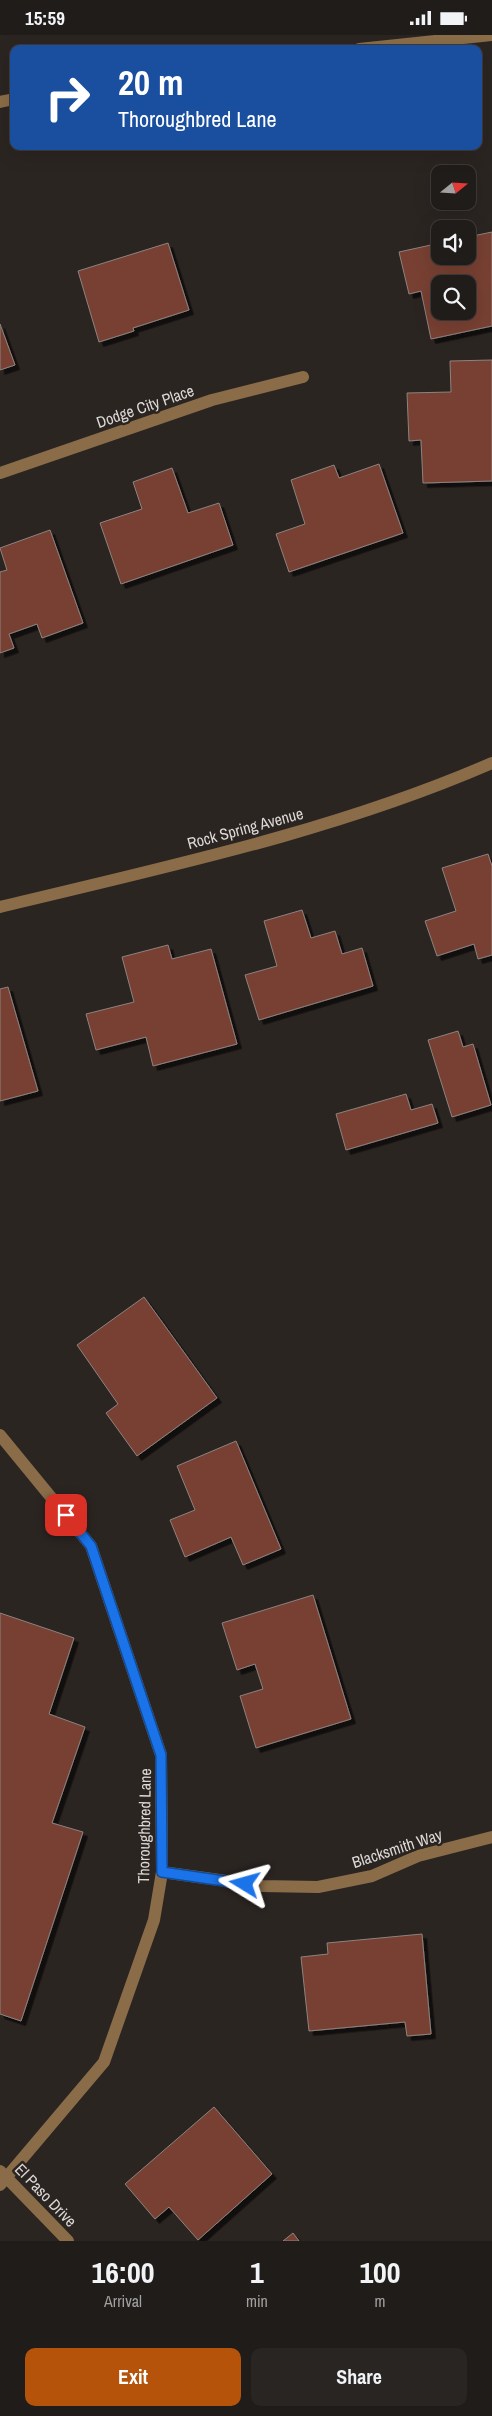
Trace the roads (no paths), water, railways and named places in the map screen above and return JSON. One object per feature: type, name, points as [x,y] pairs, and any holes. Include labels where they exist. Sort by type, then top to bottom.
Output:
[{"type":"street","points":[[397,45],[492,35]]},
{"type":"street","name":"Dodge City Place","points":[[0,473],[212,400],[303,377]]},
{"type":"street","name":"Rock Spring Avenue","points":[[0,907],[333,822],[443,785],[492,763]]},
{"type":"street","name":"Thoroughbred Lane","points":[[1,1438],[91,1546],[161,1755],[162,1872],[154,1920],[104,2062],[2,2178]]},
{"type":"street","name":"Blacksmith Way","points":[[162,1872],[262,1886],[318,1887],[372,1876],[418,1856],[492,1837]]},
{"type":"street","name":"El Paso Drive","points":[[2,2178],[68,2241]]}]
